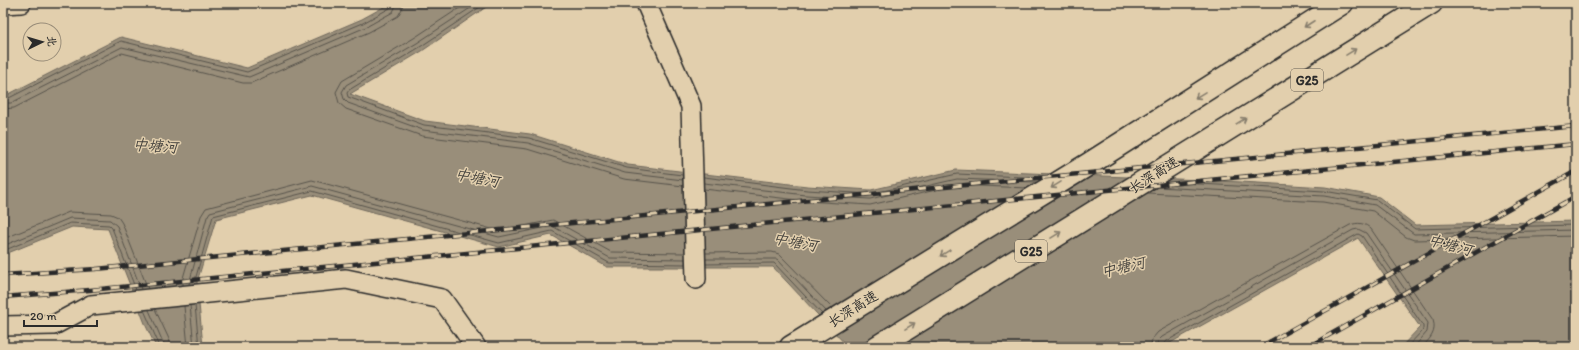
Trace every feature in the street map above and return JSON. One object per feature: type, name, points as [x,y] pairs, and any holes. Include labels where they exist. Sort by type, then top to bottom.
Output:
[{"type":"highway","name":"长深高速","points":[[792,347],[1089,164],[1342,3]]},
{"type":"highway","name":"长深高速","points":[[877,347],[1431,3]]},
{"type":"street","points":[[3,4],[21,3]]},
{"type":"street","points":[[646,3],[691,106],[695,277]]},
{"type":"street","points":[[3,326],[54,325],[91,305],[346,279],[442,299],[476,347]]},
{"type":"water","name":"中塘河","points":[[391,3],[492,3],[422,51],[350,94],[425,121],[530,134],[628,165],[807,186],[871,190],[956,170],[1225,181],[1325,187],[1379,197],[1415,225],[1576,221],[1576,347],[1401,347],[1420,327],[1358,238],[1163,347],[848,347],[773,267],[607,267],[551,235],[499,247],[312,195],[216,219],[197,282],[203,347],[156,347],[146,326],[108,229],[72,227],[3,255],[3,93],[7,95],[121,37],[247,68],[362,19]]},
{"type":"railway","points":[[3,275],[96,269],[1576,126]]},
{"type":"railway","points":[[3,297],[90,290],[1576,144]]},
{"type":"railway","points":[[1260,347],[1576,171]]},
{"type":"railway","points":[[1308,347],[1576,196]]}]
